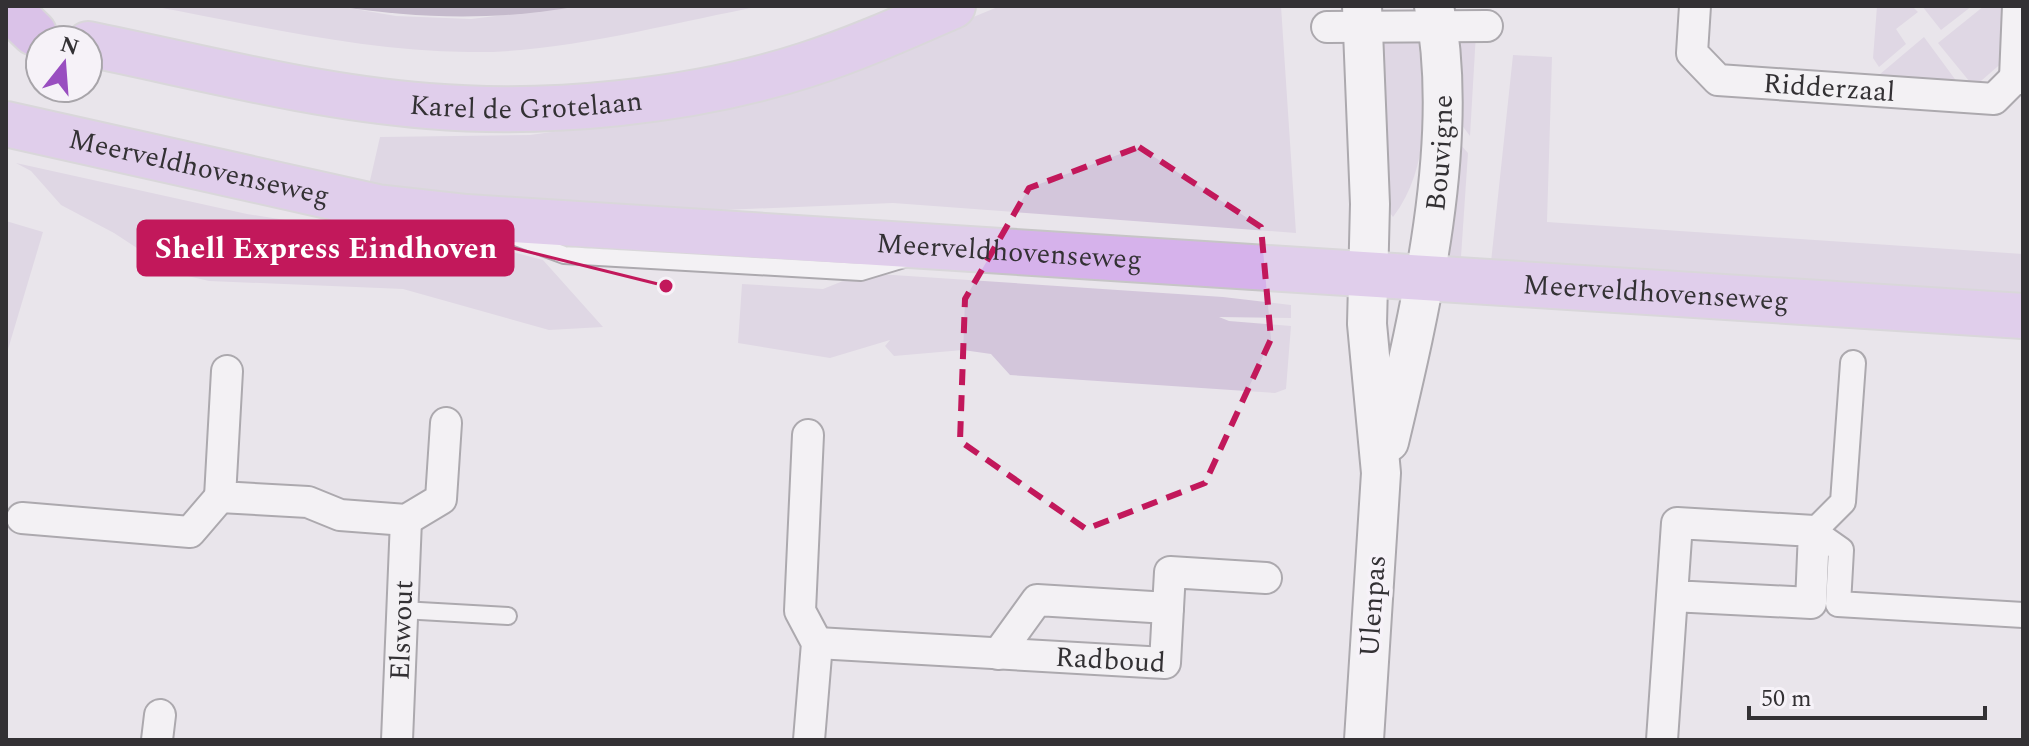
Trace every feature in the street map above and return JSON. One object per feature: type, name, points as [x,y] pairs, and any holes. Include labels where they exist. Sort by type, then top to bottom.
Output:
[{"type":"main road","name":"Karel de Grotelaan","points":[[104,47],[252,78],[400,102],[538,109],[623,103],[805,66],[953,6]]},
{"type":"main road","name":"Meerveldhovenseweg","points":[[6,124],[377,207],[467,217],[2023,316]]},
{"type":"street","name":"Ridderzaal","points":[[1695,6],[1692,53],[1718,80],[1994,99],[2019,79],[2018,6]]},
{"type":"street","points":[[1364,16],[1368,274]]},
{"type":"street","points":[[1327,27],[1364,16],[1436,16],[1487,26]]},
{"type":"street","name":"Bouvigne","points":[[1422,278],[1437,182],[1442,120],[1436,16]]},
{"type":"street","name":"Ulenpas","points":[[1364,740],[1381,473],[1367,324],[1368,274]]},
{"type":"street","name":"Ulenpas","points":[[1381,473],[1408,362],[1422,278]]},
{"type":"street","points":[[1672,596],[1811,603],[1814,531],[1843,502],[1853,363]]},
{"type":"street","points":[[22,518],[190,532],[220,497],[227,371]]},
{"type":"street","points":[[220,497],[308,502],[340,515],[406,520],[441,499],[446,423]]},
{"type":"street","points":[[808,435],[800,611],[817,643],[809,740]]},
{"type":"street","name":"Elswout","points":[[397,740],[406,520]]},
{"type":"street","points":[[1662,740],[1677,523],[1814,531],[1841,550],[1838,604],[2023,615]]},
{"type":"street","name":"Radboud","points":[[817,643],[1165,663],[1170,572],[1266,578]]},
{"type":"street","name":"Radboud","points":[[998,654],[1037,600],[1168,608]]},
{"type":"lane","points":[[402,610],[508,616]]},
{"type":"highlighted area","points":[[1139,147],[1261,227],[1271,339],[1205,483],[1086,529],[960,441],[965,299],[1029,188]]},
{"type":"shaded area","points":[[151,6],[337,6],[396,16],[471,19],[579,6],[762,6],[578,43],[468,52],[348,42]]},
{"type":"shaded area","points":[[337,6],[579,6],[488,16],[428,16]]},
{"type":"shaded area","points":[[1000,6],[1281,6],[1296,233],[893,203],[699,211],[587,206],[369,185],[380,137],[530,135],[624,122],[908,44]]},
{"type":"shaded area","points":[[1877,6],[1912,6],[1918,12],[1896,29],[1906,44],[1879,67],[1873,58]]},
{"type":"shaded area","points":[[1922,6],[1972,6],[1941,30]]},
{"type":"shaded area","points":[[1984,6],[2008,6],[2004,61],[1974,87],[1938,43]]},
{"type":"shaded area","points":[[1453,32],[1476,33],[1470,136],[1458,120]]},
{"type":"shaded area","points":[[1924,37],[1960,86],[1873,80]]},
{"type":"shaded area","points":[[1383,40],[1418,41],[1423,86],[1420,155],[1405,198],[1393,217],[1388,210]]},
{"type":"shaded area","points":[[1513,55],[1552,57],[1547,222],[2023,254],[2023,296],[1491,262]]},
{"type":"shaded area","points":[[1458,142],[1468,153],[1461,257],[1432,255]]},
{"type":"shaded area","points":[[16,163],[247,214],[398,238],[501,249],[543,260],[603,327],[549,330],[403,289],[209,281],[175,273],[114,233],[61,205],[31,171]]},
{"type":"shaded area","points":[[6,221],[43,232],[6,356]]},
{"type":"shaded area","points":[[863,273],[1223,297],[1291,305],[1291,318],[1219,317],[1229,321],[1291,326],[1286,389],[1275,393],[1010,375],[991,354],[963,350],[894,356],[885,346],[890,340],[830,358],[738,343],[742,284],[823,289]]},
{"type":"place","name":"Shell Express Eindhoven","points":[[666,286]]}]
